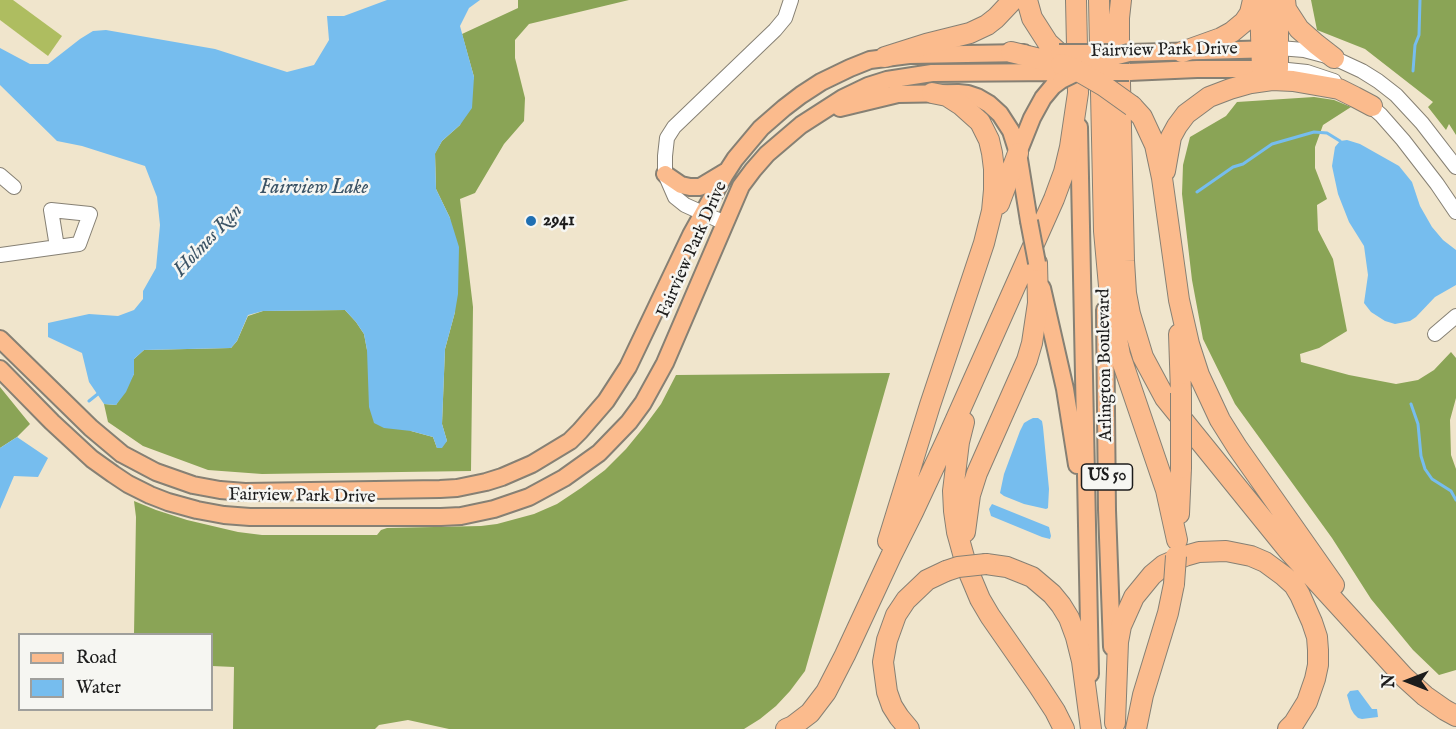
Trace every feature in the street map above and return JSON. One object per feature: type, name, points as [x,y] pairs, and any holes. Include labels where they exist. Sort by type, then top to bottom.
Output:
[{"type":"highway","points":[[885,57],[970,33],[987,25],[1014,0]]},
{"type":"highway","points":[[1027,0],[1032,18],[1064,68]]},
{"type":"highway","name":"Arlington Boulevard","points":[[1076,0],[1078,93]]},
{"type":"highway","name":"Arlington Boulevard","points":[[1099,0],[1104,231]]},
{"type":"highway","points":[[1100,39],[1106,0]]},
{"type":"highway","points":[[1121,0],[1119,38],[1124,261],[1130,314],[1143,357],[1165,398],[1288,550],[1404,677],[1425,696],[1456,716]]},
{"type":"highway","points":[[1182,52],[1232,32],[1244,22],[1250,13],[1253,0]]},
{"type":"highway","points":[[1260,0],[1270,49]]},
{"type":"highway","points":[[1270,69],[1270,49],[1278,0]]},
{"type":"highway","points":[[1285,0],[1286,9],[1299,29],[1334,58]]},
{"type":"highway","points":[[1011,52],[1064,68],[1104,86],[1132,106],[1142,117],[1155,145],[1183,320],[1199,375],[1220,420],[1237,447],[1382,653]]},
{"type":"highway","points":[[1165,198],[1165,167],[1171,137],[1186,114],[1209,97],[1251,83],[1272,80],[1293,81],[1339,89],[1372,106]]},
{"type":"highway","points":[[932,93],[947,96],[973,114],[989,140],[994,169],[994,190],[992,211],[984,243]]},
{"type":"highway","points":[[786,729],[810,713],[825,692],[845,656],[923,491],[1054,199],[1070,147],[1078,93]]},
{"type":"highway","points":[[861,622],[984,243],[1018,153]]},
{"type":"highway","points":[[1104,231],[1111,308],[1120,356],[1166,490],[1177,540]]},
{"type":"highway","points":[[977,566],[965,556],[966,515],[977,473],[1027,360],[1032,343],[1038,303],[1037,263]]},
{"type":"highway","points":[[1136,729],[1143,694],[1168,613],[1174,584],[1181,468],[1181,393],[1176,280]]},
{"type":"highway","points":[[976,373],[959,442],[953,491],[957,532],[977,566],[980,599],[1038,684],[1064,729]]},
{"type":"highway","points":[[1115,726],[1118,642],[1121,626],[1134,597],[1152,575],[1164,565],[1198,552],[1226,551],[1265,562],[1284,576],[1294,585],[1312,622],[1318,650],[1315,679],[1306,702],[1288,729]]},
{"type":"highway","points":[[909,729],[892,706],[887,692],[883,662],[886,640],[896,615],[906,600],[927,580],[946,570],[977,566],[1007,567],[1032,577],[1052,594],[1069,618],[1082,661],[1091,729]]},
{"type":"main road","name":"Fairview Park Drive","points":[[1064,68],[1129,53],[1270,49]]},
{"type":"main road","name":"Fairview Park Drive","points":[[0,339],[64,402],[123,454],[156,472],[193,485],[245,492],[422,489],[465,486],[502,477],[532,464],[570,441],[606,402],[628,367],[703,213],[728,170],[766,122],[821,82],[870,60],[885,57],[1011,52]]},
{"type":"main road","points":[[1018,153],[1032,118],[1064,68],[1129,53]]},
{"type":"main road","name":"Fairview Park Drive","points":[[0,369],[92,459],[128,484],[168,502],[224,515],[250,517],[432,518],[478,513],[526,498],[564,478],[599,453],[629,422],[643,403],[664,363],[741,186],[760,162],[786,136],[843,98],[887,80],[932,73],[1064,68],[1129,72],[1270,69]]},
{"type":"main road","points":[[819,114],[886,96],[932,93],[968,94],[989,104],[1006,122],[1018,153],[1037,263],[1068,405],[1087,555]]},
{"type":"main road","name":"Arlington Boulevard","points":[[1078,93],[1091,729]]},
{"type":"main road","points":[[664,174],[681,185],[700,187],[728,170]]},
{"type":"main road","name":"Arlington Boulevard","points":[[1104,231],[1107,510],[1115,726]]},
{"type":"street","points":[[725,223],[685,205],[675,197],[664,174],[667,138],[674,127],[775,30],[785,18],[791,0]]},
{"type":"street","name":"Fairview Park Drive","points":[[1270,49],[1304,50],[1334,58],[1378,81],[1396,95],[1422,123],[1456,167]]},
{"type":"street","name":"Fairview Park Drive","points":[[1270,69],[1307,72],[1330,79],[1372,106],[1403,140],[1456,212]]},
{"type":"street","points":[[0,175],[14,187]]},
{"type":"street","points":[[0,255],[57,247]]},
{"type":"street","points":[[1435,334],[1456,316]]},
{"type":"green space","points":[[0,0],[13,0],[62,36],[48,56],[0,20]]},
{"type":"green space","points":[[518,0],[629,0],[529,24],[515,40],[515,58],[525,98],[524,121],[504,144],[475,193],[460,199],[473,307],[471,471],[262,474],[208,470],[143,446],[108,422],[104,404],[116,405],[134,374],[134,359],[144,350],[231,348],[237,341],[248,316],[263,311],[345,310],[364,334],[367,350],[411,431],[433,437],[437,448],[447,441],[442,424],[445,349],[455,312],[450,218],[436,189],[435,153],[442,141],[460,125],[474,77],[462,34],[518,8]]},
{"type":"green space","points":[[1311,0],[1456,0],[1456,135],[1449,124],[1446,130],[1428,107],[1433,102],[1365,49],[1317,30]]},
{"type":"green space","points":[[1314,97],[1334,100],[1351,107],[1323,125],[1315,147],[1315,168],[1327,199],[1317,205],[1318,230],[1333,259],[1347,331],[1319,348],[1300,354],[1301,362],[1349,375],[1396,384],[1418,380],[1434,370],[1451,352],[1456,358],[1456,398],[1450,420],[1451,455],[1456,469],[1456,670],[1439,675],[1413,650],[1371,599],[1332,538],[1235,404],[1203,339],[1192,280],[1182,194],[1183,165],[1190,137],[1226,116],[1237,102]]},
{"type":"green space","points":[[890,373],[805,671],[776,706],[744,729],[449,729],[408,720],[379,725],[375,729],[233,729],[234,667],[213,666],[213,633],[134,633],[136,517],[134,501],[187,520],[262,535],[377,535],[381,530],[387,528],[497,524],[534,514],[557,504],[605,470],[644,427],[661,404],[676,375]]},
{"type":"green space","points":[[0,387],[30,424],[17,437],[0,448]]},
{"type":"water","name":"Fairview Lake","points":[[387,0],[480,0],[469,8],[460,26],[474,77],[472,108],[460,125],[442,141],[435,154],[436,189],[450,218],[459,247],[458,294],[445,349],[442,424],[447,441],[442,448],[437,448],[433,437],[411,431],[384,428],[374,423],[369,407],[367,350],[364,334],[345,310],[263,311],[248,315],[237,341],[231,348],[144,350],[134,359],[134,374],[126,392],[116,405],[104,404],[89,382],[82,353],[48,337],[48,323],[89,314],[118,316],[134,310],[143,299],[143,291],[156,268],[160,225],[157,197],[145,166],[82,146],[57,141],[0,85],[0,48],[30,64],[48,64],[93,31],[106,30],[215,49],[287,72],[314,65],[329,40],[327,16],[344,16]]},
{"type":"water","points":[[1347,140],[1360,144],[1399,166],[1412,182],[1420,206],[1432,227],[1456,250],[1456,285],[1435,297],[1410,321],[1395,324],[1385,321],[1371,312],[1364,303],[1368,275],[1364,246],[1349,222],[1338,194],[1332,166],[1335,147],[1340,141]]},
{"type":"water","points":[[1033,418],[1042,421],[1043,427],[1049,489],[1048,508],[1046,509],[1024,504],[1000,493],[1004,474],[1020,431],[1024,423]]},
{"type":"water","points":[[17,437],[48,458],[38,477],[14,476],[0,509],[0,448]]},
{"type":"water","points":[[992,504],[1049,527],[1050,539],[991,516],[989,509]]},
{"type":"water","points":[[1358,690],[1372,709],[1377,709],[1378,717],[1362,719],[1354,714],[1347,695],[1350,691]]},
{"type":"waterway","points":[[1413,71],[1415,45],[1419,35],[1420,0]]},
{"type":"waterway","points":[[1197,192],[1272,144],[1314,132],[1327,133],[1340,141]]},
{"type":"waterway","name":"Holmes Run","points":[[89,401],[99,393]]},
{"type":"waterway","points":[[1411,404],[1418,424],[1421,456],[1425,469],[1432,479],[1451,491],[1456,500]]},
{"type":"place","name":"2941","points":[[531,221]]}]
